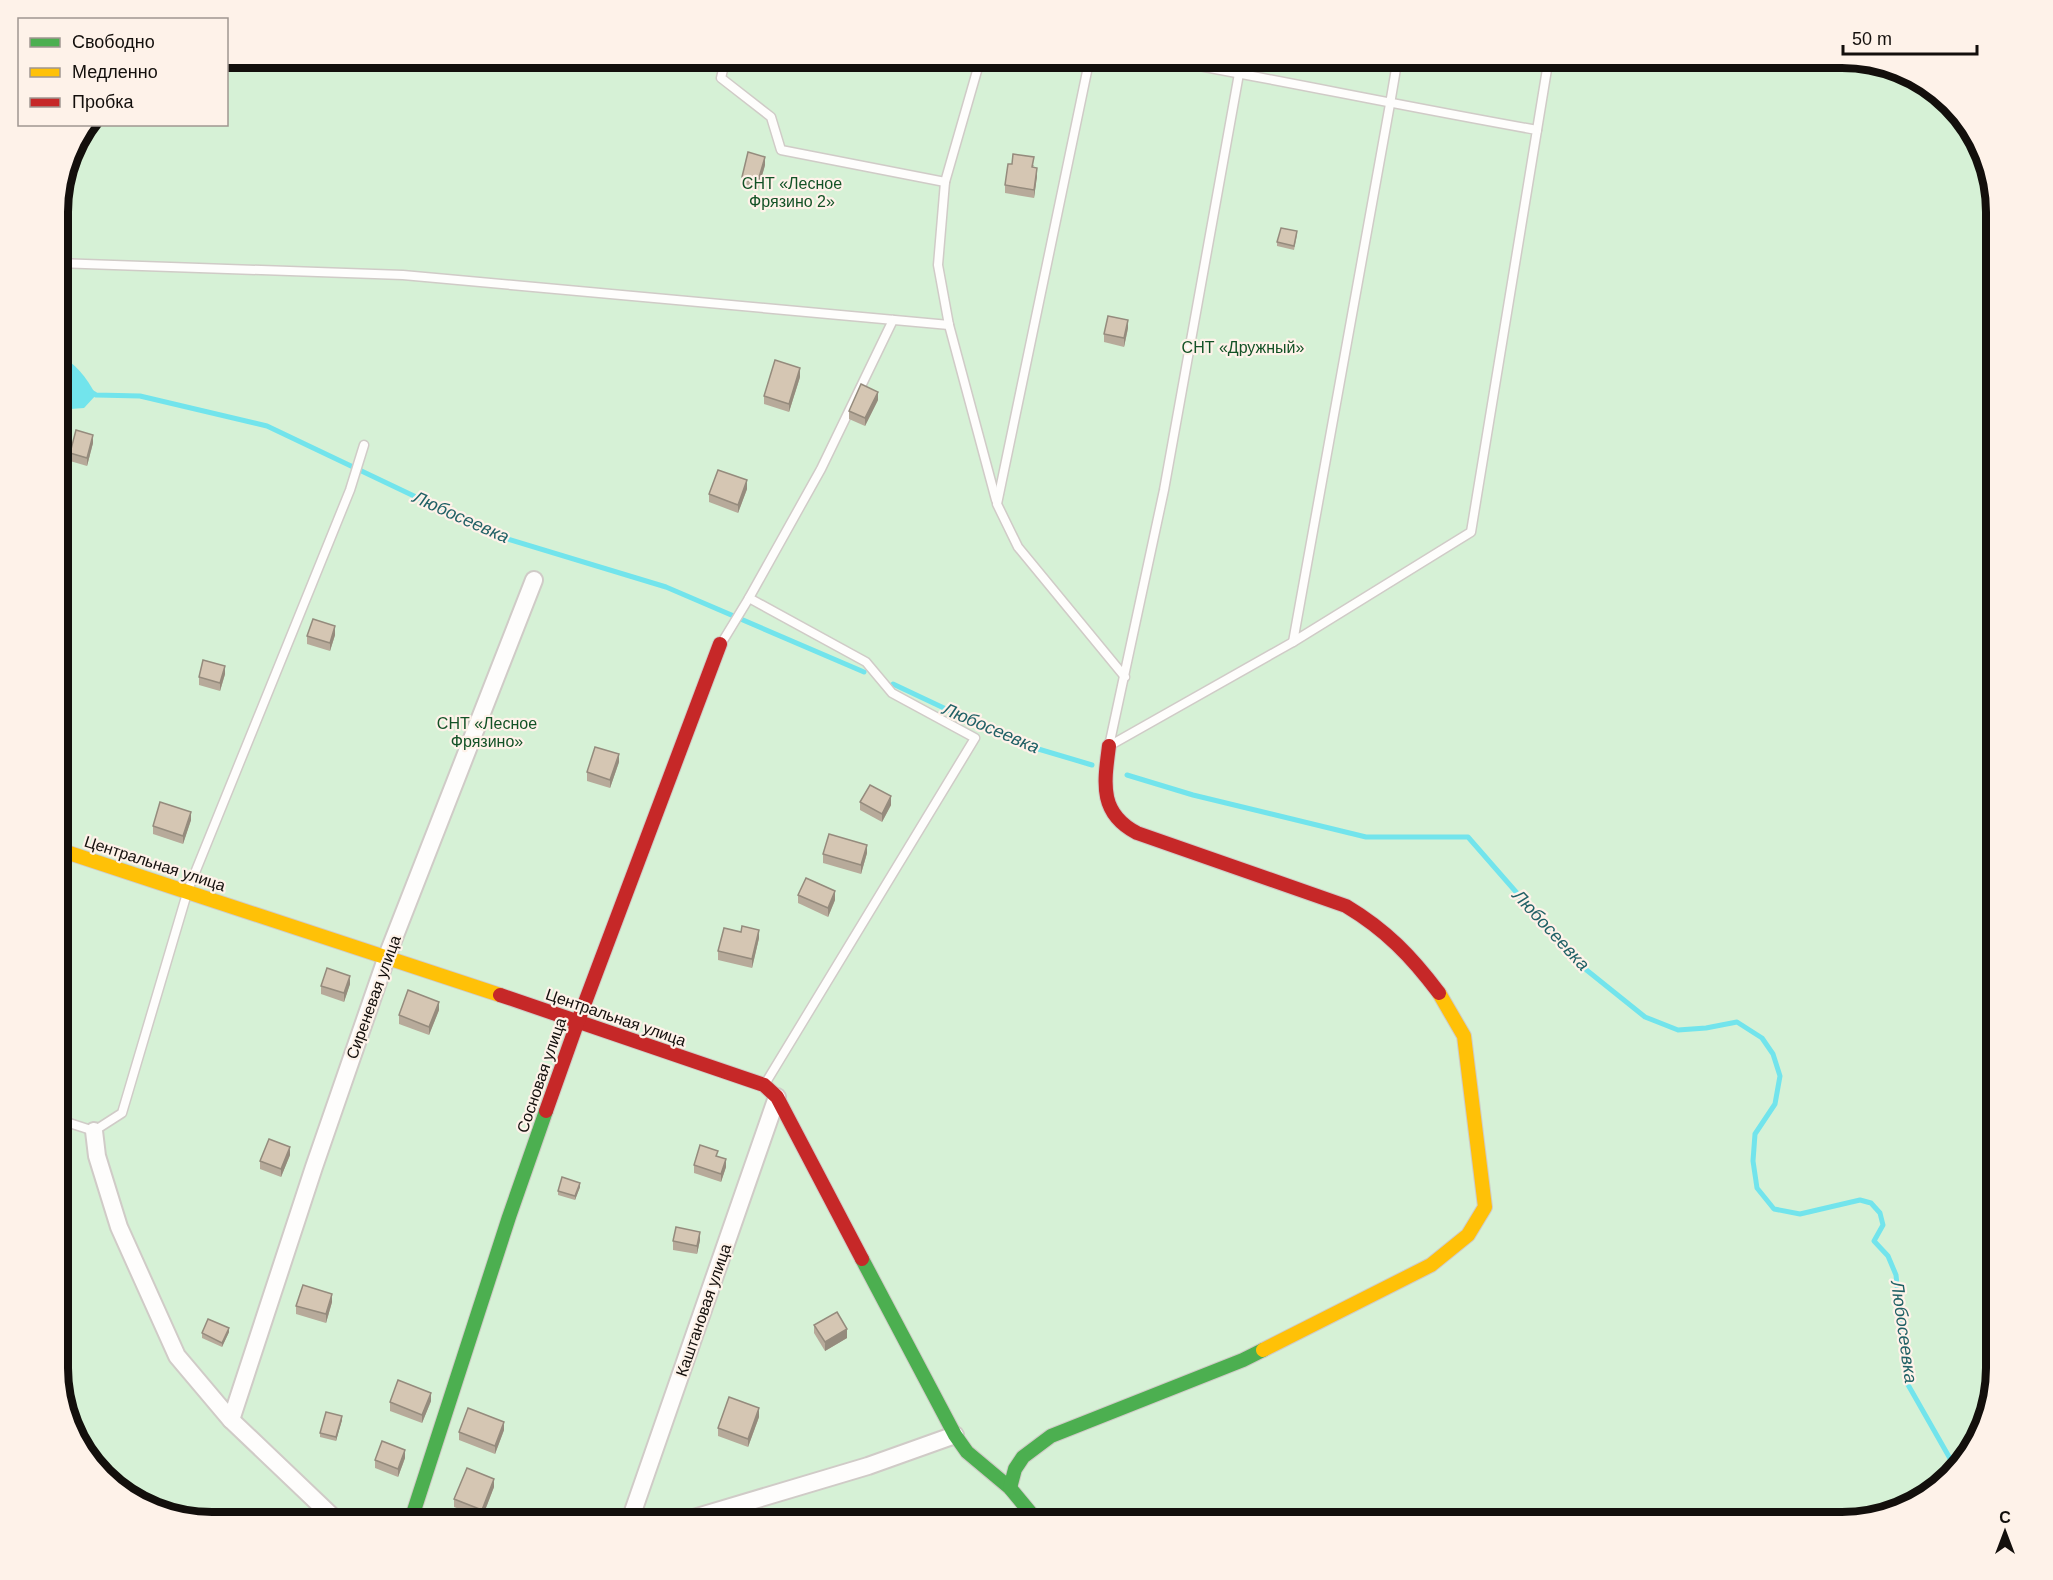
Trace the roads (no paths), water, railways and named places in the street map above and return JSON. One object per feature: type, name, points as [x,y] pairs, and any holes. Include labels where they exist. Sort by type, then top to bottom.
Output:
[{"type":"street","name":"Сиреневая улица","points":[[231,1420],[314,1167],[387,956],[534,580]]},
{"type":"street","name":"Сосновая улица","points":[[414,1512],[510,1217],[578,1021],[720,645]]},
{"type":"street","points":[[1010,1488],[1013,1472],[1024,1455],[1051,1436],[1243,1360],[1431,1265],[1468,1235],[1485,1207],[1464,1036],[1441,996],[1423,972],[1391,937],[1371,921],[1346,906],[1137,833],[1120,824],[1110,810],[1106,785],[1109,746]]},
{"type":"street","name":"Центральная улица","points":[[68,852],[387,956],[764,1085],[777,1097],[956,1435],[967,1452],[1010,1488],[1029,1512]]},
{"type":"street","name":"Каштановая улица","points":[[633,1512],[777,1097]]},
{"type":"street","points":[[94,1131],[97,1156],[119,1227],[177,1356],[231,1420],[328,1512]]},
{"type":"street","points":[[714,1512],[868,1466],[956,1435]]},
{"type":"lane","points":[[997,504],[1088,67]]},
{"type":"lane","points":[[1208,67],[1390,104],[1537,130]]},
{"type":"lane","points":[[1109,746],[1164,490],[1240,67]]},
{"type":"lane","points":[[1293,642],[1396,67]]},
{"type":"lane","points":[[1109,746],[1293,642],[1471,532],[1547,67]]},
{"type":"lane","points":[[723,68],[721,78],[771,117],[782,150],[945,182]]},
{"type":"lane","points":[[978,68],[945,182],[938,265],[949,325],[997,504],[1018,547],[1125,677]]},
{"type":"lane","points":[[68,263],[403,275],[949,325]]},
{"type":"lane","points":[[720,645],[749,598],[820,469],[893,320]]},
{"type":"lane","points":[[68,1123],[94,1131],[122,1113],[188,890],[350,490],[364,445]]},
{"type":"lane","points":[[749,598],[866,662],[892,693],[975,738],[764,1085]]},
{"type":"water","points":[[68,361],[80,371],[96,395],[84,408],[68,409]]},
{"type":"waterway","name":"Любосеевка","points":[[91,392],[96,395],[140,396],[267,426],[498,536],[666,587],[864,672]]},
{"type":"waterway","name":"Любосеевка","points":[[893,684],[1018,743],[1092,765]]},
{"type":"waterway","name":"Любосеевка","points":[[1127,775],[1193,795],[1366,837],[1468,837],[1579,964],[1645,1017],[1678,1030],[1737,1022],[1762,1038],[1773,1054],[1780,1076],[1775,1104],[1755,1134],[1753,1161],[1757,1188],[1774,1209],[1800,1214],[1860,1200],[1871,1203],[1880,1213],[1883,1225],[1874,1241],[1888,1256],[1896,1275],[1907,1383],[1952,1461]]},
{"type":"park label","name":"СНТ «Лесное Фрязино 2»","points":[[792,192]]},
{"type":"park label","name":"СНТ «Дружный»","points":[[1243,347]]},
{"type":"park label","name":"СНТ «Лесное Фрязино»","points":[[487,732]]}]
